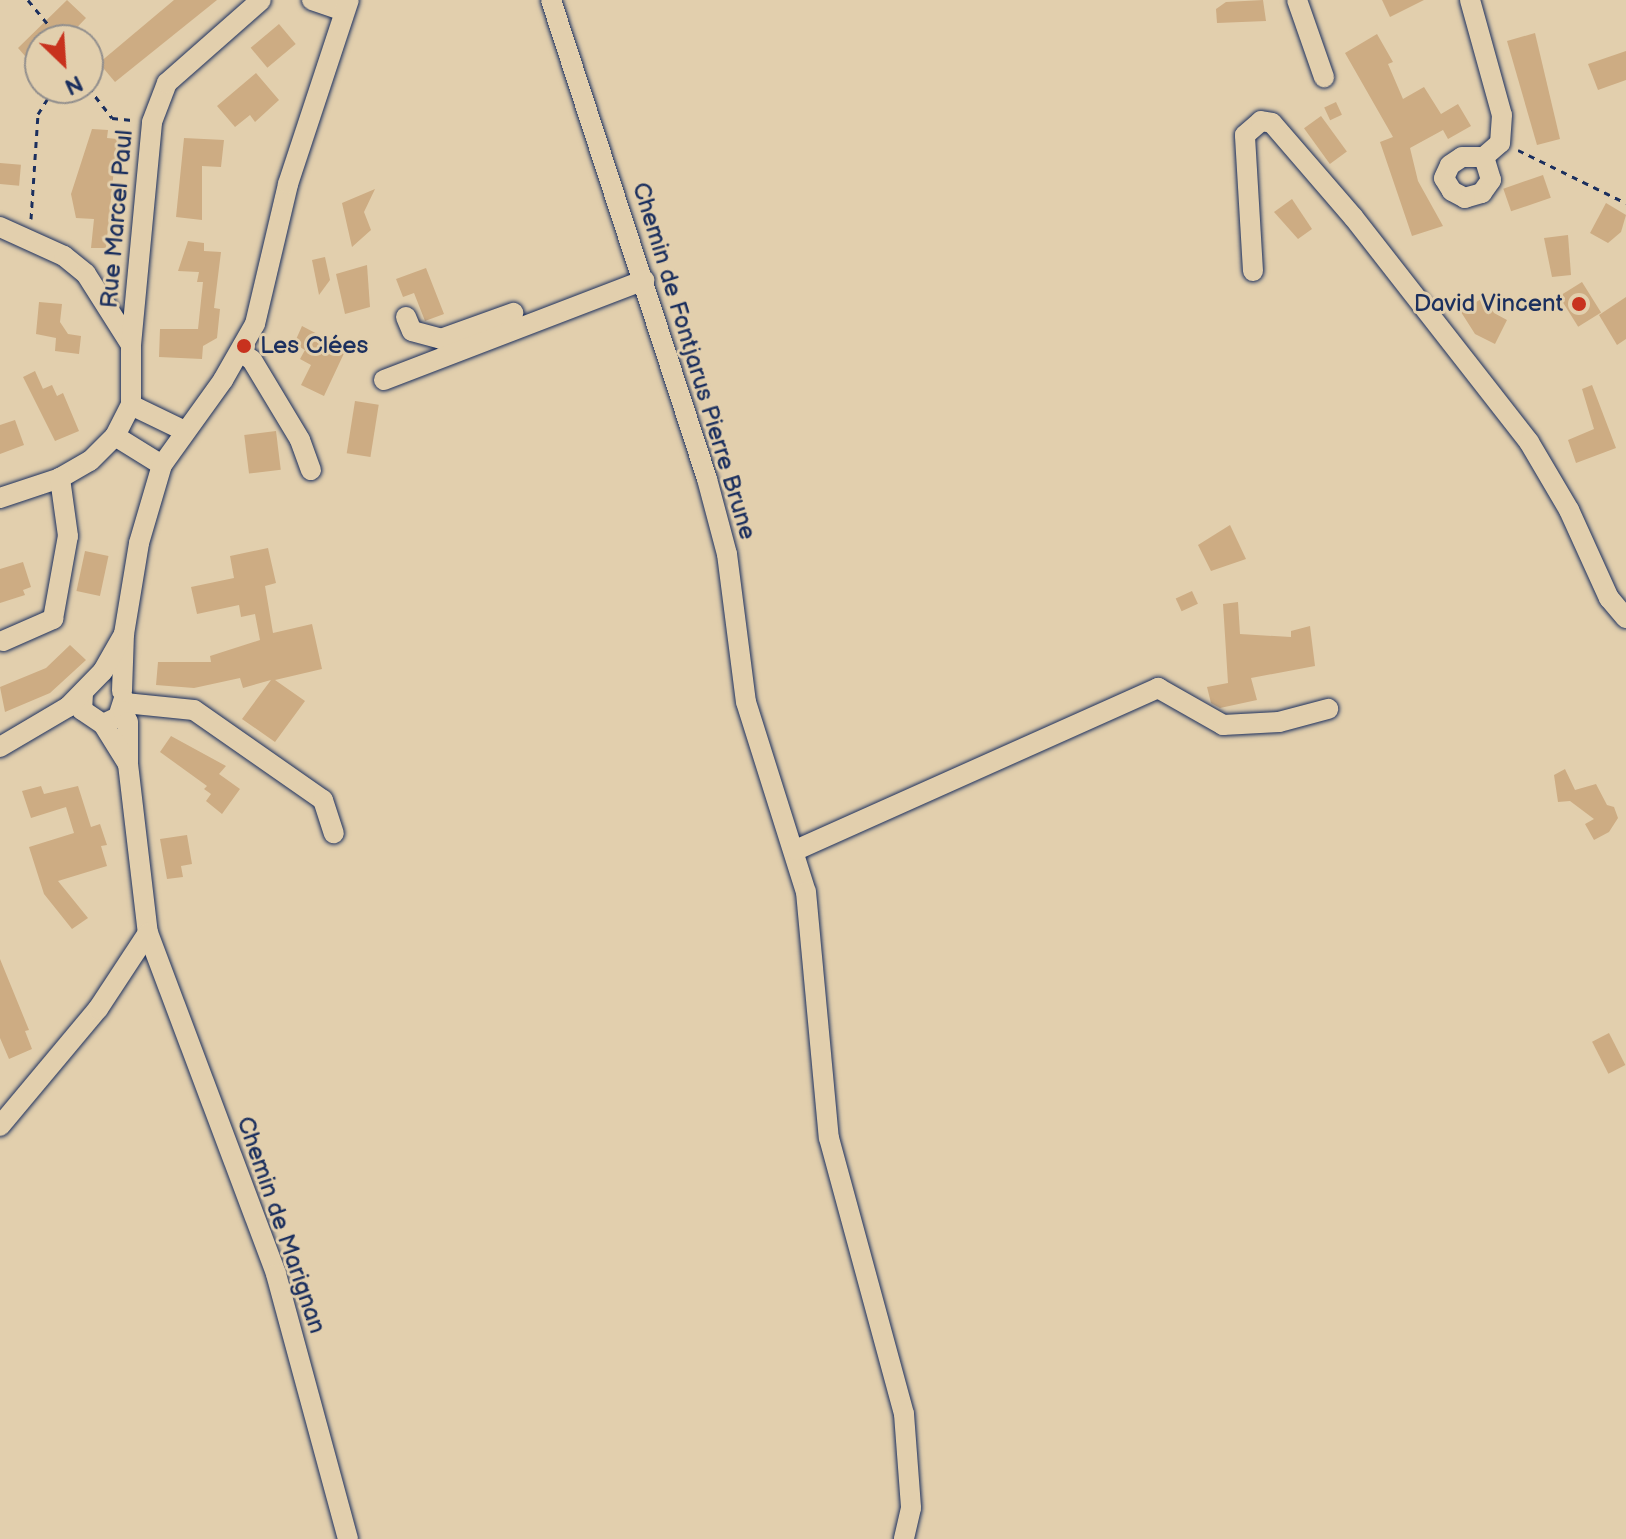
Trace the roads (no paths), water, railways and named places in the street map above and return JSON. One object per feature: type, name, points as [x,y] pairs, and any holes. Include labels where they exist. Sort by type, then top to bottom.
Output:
[{"type":"street","name":"Rue Marcel Paul","points":[[131,405],[131,345],[152,122],[167,83],[261,0]]},
{"type":"street","points":[[0,747],[48,723],[89,687],[124,634],[139,543],[162,465],[183,430],[240,352],[263,302],[288,184],[346,6],[312,0]]},
{"type":"street","name":"Chemin de Fontjarus Pierre Brune","points":[[551,0],[642,273],[720,524],[743,687],[770,788],[796,850],[813,931],[829,1138],[904,1414],[911,1508],[904,1539]]},
{"type":"street","points":[[1297,0],[1324,77]]},
{"type":"street","points":[[1470,0],[1502,115],[1492,150],[1491,180],[1482,193],[1465,198],[1452,191],[1444,178],[1450,165],[1462,157],[1492,150]]},
{"type":"street","points":[[1253,271],[1245,135],[1261,121],[1272,123],[1354,218],[1529,442],[1569,510],[1609,598],[1626,618]]},
{"type":"street","points":[[0,227],[64,256],[86,274],[131,345]]},
{"type":"street","points":[[406,317],[412,331],[441,339],[642,273]]},
{"type":"street","points":[[384,380],[642,273]]},
{"type":"street","points":[[240,352],[252,360],[300,440],[311,470]]},
{"type":"street","points":[[0,498],[60,478],[90,461],[115,436],[131,405],[183,430]]},
{"type":"street","points":[[115,436],[162,465]]},
{"type":"street","points":[[3,641],[38,630],[53,619],[68,536],[68,510],[60,478]]},
{"type":"street","name":"Chemin de Marignan","points":[[124,634],[123,702],[128,722],[128,764],[148,933],[276,1274],[348,1539]]},
{"type":"street","points":[[89,687],[112,682],[123,702]]},
{"type":"street","points":[[89,687],[95,720],[128,764]]},
{"type":"street","points":[[796,850],[1158,688],[1223,725],[1279,722],[1328,709]]},
{"type":"street","points":[[48,723],[95,720],[123,702],[194,710],[323,800],[334,833]]},
{"type":"street","points":[[0,1126],[98,1009],[148,933]]},
{"type":"place","name":"David Vincent","points":[[1579,304]]},
{"type":"place","name":"Les Clées","points":[[244,346]]}]
